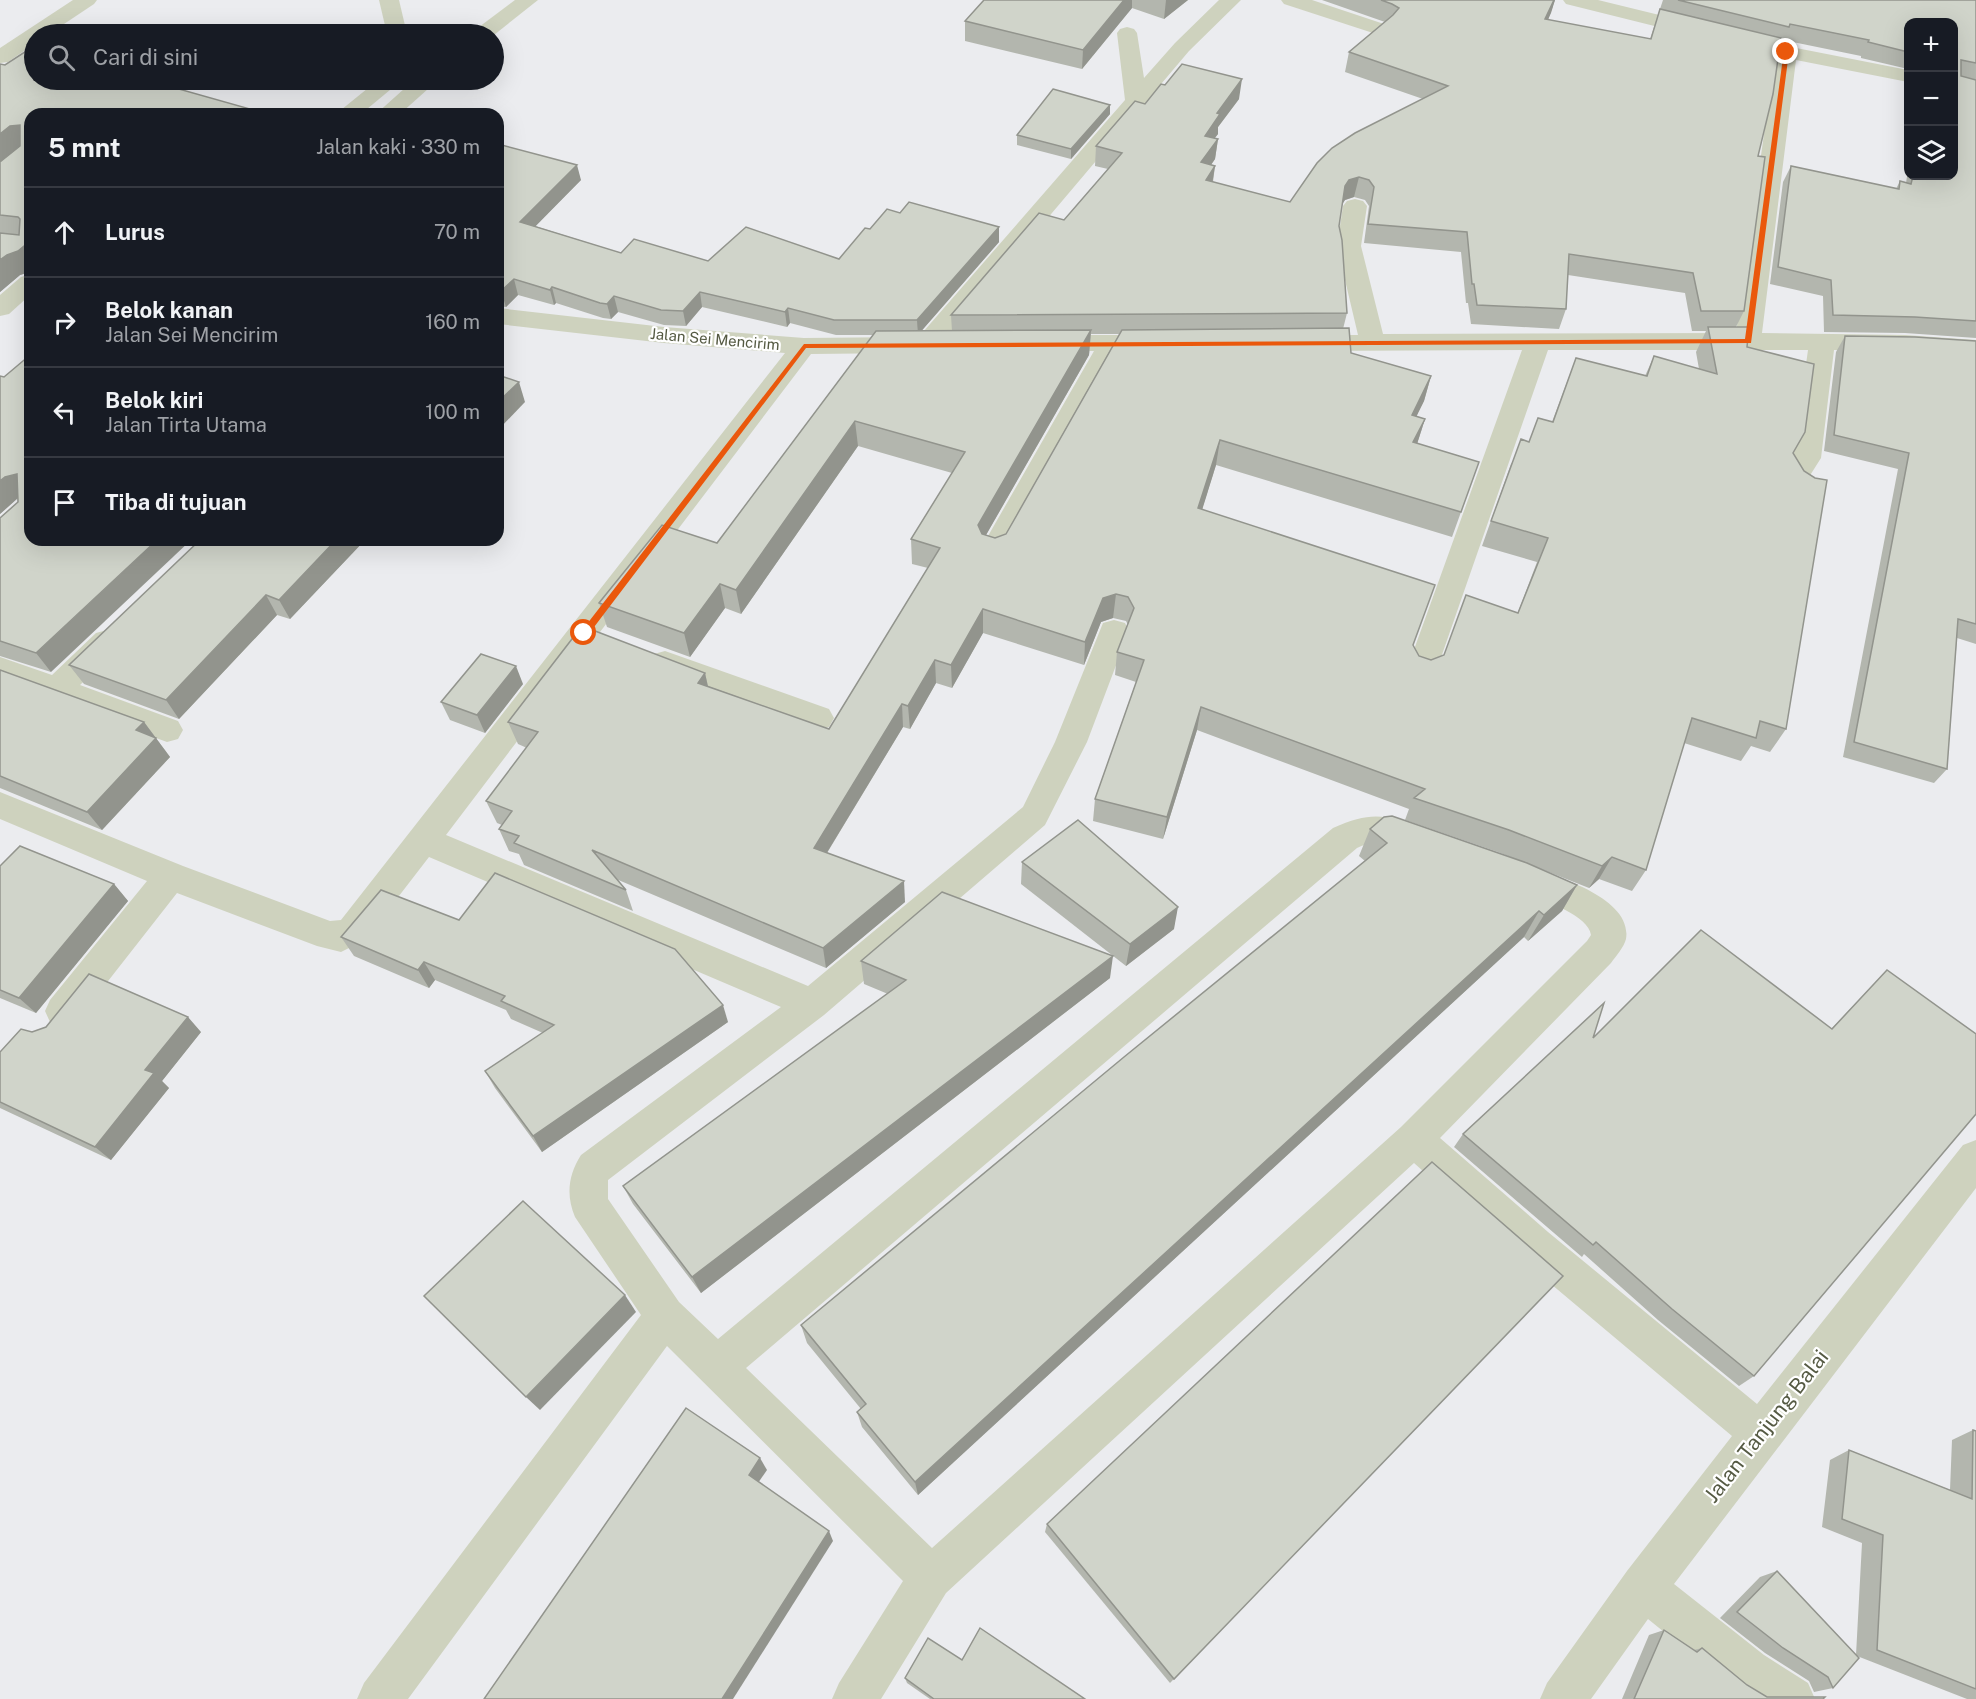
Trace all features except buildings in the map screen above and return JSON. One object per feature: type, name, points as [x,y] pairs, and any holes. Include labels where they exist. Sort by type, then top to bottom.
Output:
[{"type":"street","points":[[50,24],[87,0]]},
{"type":"street","points":[[389,0],[395,24]]},
{"type":"street","points":[[496,24],[528,0]]},
{"type":"street","points":[[927,344],[1182,48],[1231,0]]},
{"type":"street","points":[[1291,0],[1380,29]]},
{"type":"street","points":[[1573,0],[1631,6],[1786,52],[1904,75]]},
{"type":"street","points":[[1128,33],[1136,101]]},
{"type":"street","points":[[0,57],[24,41]]},
{"type":"street","points":[[1748,341],[1786,52]]},
{"type":"street","points":[[355,108],[378,90]]},
{"type":"street","points":[[394,108],[416,90]]},
{"type":"street","points":[[1355,206],[1349,246],[1374,343]]},
{"type":"street","points":[[0,308],[24,287]]},
{"type":"street","name":"Jalan Sei Mencirim","points":[[504,317],[664,335],[804,346],[962,344]]},
{"type":"street","points":[[1278,343],[1748,341],[1822,344],[1905,343],[1976,348]]},
{"type":"street","points":[[994,550],[1111,343]]},
{"type":"street","points":[[1019,344],[1182,343]]},
{"type":"street","points":[[1422,669],[1526,370],[1538,343]]},
{"type":"street","points":[[1810,494],[1796,482],[1795,477],[1807,458],[1822,344]]},
{"type":"street","points":[[0,805],[171,876],[329,936],[341,937],[353,930],[424,840],[596,637],[804,346]]},
{"type":"street","points":[[57,689],[130,619]]},
{"type":"street","points":[[931,1578],[665,1316],[589,1204],[589,1176],[594,1168],[812,1004],[1035,816],[1071,742],[1114,631]]},
{"type":"street","points":[[640,653],[818,718]]},
{"type":"street","points":[[0,669],[167,730]]},
{"type":"street","points":[[716,1367],[1345,837],[1362,829],[1383,828],[1439,848]]},
{"type":"street","points":[[424,840],[812,1004]]},
{"type":"street","points":[[855,1699],[931,1578],[1414,1139],[1599,952],[1609,939],[1606,921],[1589,906],[1494,868]]},
{"type":"street","points":[[48,1029],[171,876]]},
{"type":"street","points":[[1414,1139],[1534,1245],[1760,1432]]},
{"type":"street","name":"Jalan Tanjung Balai","points":[[1563,1699],[1643,1587],[1760,1432],[1976,1158]]},
{"type":"street","points":[[380,1699],[665,1316]]},
{"type":"street","points":[[1643,1587],[1748,1671],[1792,1699]]},
{"type":"route","points":[[584,633],[804,346],[1748,341],[1786,52]]}]
